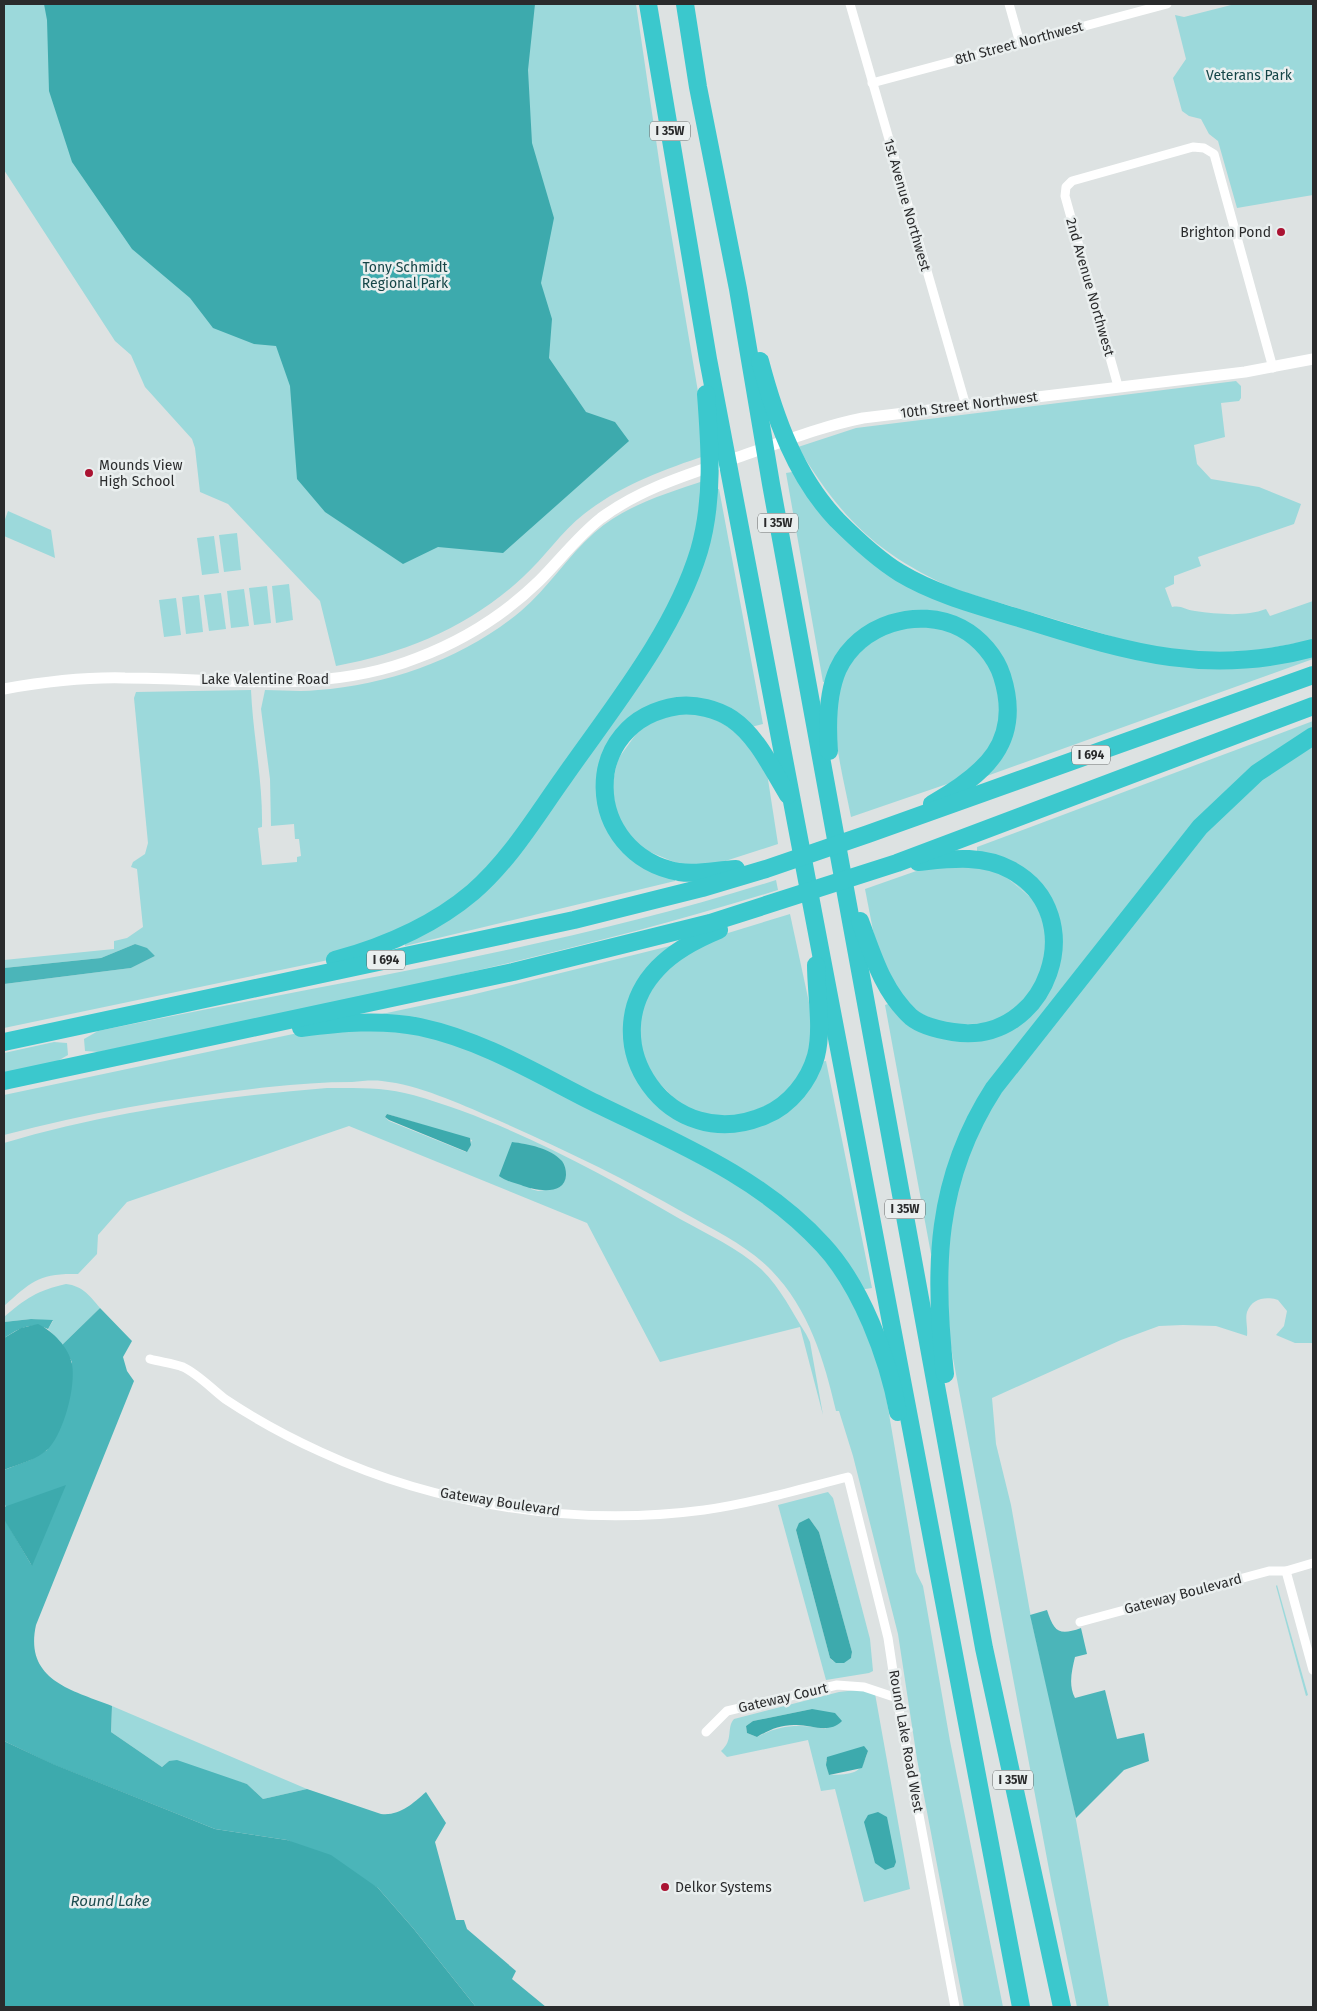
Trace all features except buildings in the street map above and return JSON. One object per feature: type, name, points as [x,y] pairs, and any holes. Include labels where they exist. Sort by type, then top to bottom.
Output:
[{"type":"highway","name":"I 35W","points":[[648,4],[708,359],[1021,2007]]},
{"type":"highway","name":"I 35W","points":[[685,4],[698,87],[725,220],[984,1648],[1062,2007]]},
{"type":"highway","points":[[725,220],[764,378],[793,455],[812,488],[829,511],[852,535],[889,566],[925,586],[961,599],[1136,652],[1194,660],[1234,662],[1269,658],[1313,648]]},
{"type":"highway","points":[[243,991],[385,944],[434,920],[479,886],[524,832],[636,672],[670,619],[687,583],[703,536],[708,500],[710,466],[705,392],[708,359]]},
{"type":"highway","points":[[834,826],[828,721],[830,696],[838,668],[854,647],[882,627],[910,619],[937,620],[963,629],[991,654],[1000,669],[1006,688],[1008,722],[996,753],[977,774],[900,823]]},
{"type":"highway","name":"I 694","points":[[4,1042],[600,914],[766,869],[1313,675]]},
{"type":"highway","name":"I 694","points":[[4,1082],[550,964],[686,930],[898,863],[1313,706]]},
{"type":"highway","points":[[766,869],[691,873],[658,866],[639,856],[622,840],[606,809],[604,777],[610,758],[620,739],[648,716],[670,707],[704,708],[732,719],[749,734],[793,803]]},
{"type":"highway","points":[[967,1553],[944,1365],[939,1281],[940,1245],[946,1198],[960,1155],[981,1108],[994,1088],[1191,837],[1221,805],[1250,779],[1313,736]]},
{"type":"highway","points":[[841,866],[881,977],[899,1003],[913,1018],[940,1030],[968,1034],[996,1029],[1015,1018],[1032,1004],[1048,975],[1053,955],[1050,919],[1037,893],[1011,870],[988,862],[965,859],[898,863]]},
{"type":"highway","points":[[756,909],[724,928],[687,945],[665,961],[648,980],[635,1010],[633,1029],[635,1052],[647,1081],[666,1104],[692,1119],[723,1125],[755,1120],[781,1106],[804,1082],[813,1064],[817,1044],[816,924]]},
{"type":"highway","points":[[103,1060],[330,1024],[378,1022],[420,1027],[461,1038],[495,1052],[717,1164],[768,1195],[802,1223],[824,1246],[844,1273],[868,1319],[897,1403],[909,1468],[952,1638]]},
{"type":"street","name":"1st Avenue Northwest","points":[[850,4],[966,406]]},
{"type":"street","points":[[1010,4],[1020,43]]},
{"type":"street","name":"8th Street Northwest","points":[[872,83],[1167,4]]},
{"type":"street","name":"2nd Avenue Northwest","points":[[1118,386],[1065,196],[1066,187],[1072,181],[1193,147],[1204,148],[1214,154],[1273,368]]},
{"type":"street","name":"10th Street Northwest","points":[[1273,368],[1313,359]]},
{"type":"street","name":"10th Street Northwest","points":[[674,479],[822,428],[863,418],[1273,368],[1313,366]]},
{"type":"street","name":"Lake Valentine Road","points":[[4,689],[43,683],[116,678],[318,681],[378,671],[430,653],[485,624],[528,591],[602,518],[640,494],[674,479]]},
{"type":"street","name":"Gateway Boulevard","points":[[150,1359],[184,1368],[226,1399],[291,1438],[321,1452],[391,1480],[473,1501],[538,1510],[590,1514],[668,1513],[750,1502],[848,1477]]},
{"type":"street","name":"Round Lake Road West","points":[[848,1477],[888,1638],[897,1698],[955,2007]]},
{"type":"street","name":"Gateway Boulevard","points":[[1080,1622],[1269,1571],[1286,1571],[1313,1563]]},
{"type":"street","points":[[1286,1571],[1313,1670]]},
{"type":"street","name":"Gateway Court","points":[[706,1732],[728,1711],[837,1685],[864,1687],[897,1698]]},
{"type":"green space","name":"Tony Schmidt Regional Park","points":[[4,4],[636,4],[661,174],[703,421],[707,455],[643,479],[598,504],[576,521],[531,570],[482,610],[436,635],[412,645],[387,654],[336,666],[320,601],[228,504],[200,492],[195,448],[192,439],[145,387],[131,355],[115,341],[4,170]]},
{"type":"green space","name":"Veterans Park","points":[[1235,4],[1313,4],[1313,195],[1237,208],[1218,141],[1209,134],[1201,119],[1189,116],[1182,111],[1173,78],[1186,59],[1175,15],[1184,17]]},
{"type":"green space","points":[[1236,381],[1241,386],[1241,398],[1239,401],[1221,403],[1225,437],[1194,445],[1197,464],[1211,479],[1259,487],[1301,504],[1294,524],[1198,557],[1201,566],[1174,576],[1174,584],[1165,588],[1172,607],[1212,613],[1240,614],[1266,609],[1270,616],[1313,601],[1313,640],[1254,651],[1164,652],[957,590],[905,563],[864,533],[830,495],[798,447],[856,428]]},
{"type":"green space","points":[[798,471],[885,566],[1138,657],[1313,652],[1313,659],[984,777],[1011,726],[980,635],[887,620],[829,681],[823,682],[786,473]]},
{"type":"green space","points":[[706,480],[701,522],[672,612],[503,857],[455,903],[338,958],[4,1028],[4,984],[131,968],[155,956],[135,944],[101,958],[4,968],[4,960],[114,949],[114,941],[127,938],[143,927],[137,869],[131,867],[133,862],[145,854],[148,843],[134,698],[136,692],[251,690],[261,793],[262,827],[258,828],[262,865],[297,862],[297,857],[301,856],[299,839],[295,839],[294,824],[271,826],[270,779],[261,709],[265,690],[312,691],[372,682],[426,666],[452,655],[476,642],[521,611],[584,542],[620,514],[662,495]]},
{"type":"green space","points":[[719,489],[763,724],[751,727],[686,701],[617,738],[604,815],[675,877],[675,881],[405,946],[405,944],[463,908],[661,646],[714,490]]},
{"type":"green space","points":[[8,511],[51,530],[55,558],[4,536],[4,522]]},
{"type":"green space","points":[[237,533],[241,570],[224,572],[219,535]]},
{"type":"green space","points":[[214,536],[219,573],[202,575],[197,538]]},
{"type":"green space","points":[[289,584],[293,620],[276,623],[272,586]]},
{"type":"green space","points":[[267,586],[271,623],[254,625],[249,588]]},
{"type":"green space","points":[[244,589],[249,626],[231,628],[227,591]]},
{"type":"green space","points":[[221,593],[226,629],[209,631],[204,595]]},
{"type":"green space","points":[[199,595],[203,632],[186,634],[182,597]]},
{"type":"green space","points":[[176,598],[181,635],[164,637],[159,600]]},
{"type":"green space","points":[[919,625],[948,630],[969,642],[987,661],[1001,691],[999,730],[981,762],[950,783],[851,817],[837,747],[837,701],[842,680],[853,660],[882,634],[893,629]]},
{"type":"green space","points":[[681,713],[706,714],[744,736],[767,773],[778,844],[716,864],[686,867],[638,847],[617,816],[612,785],[618,759],[639,730],[657,720]]},
{"type":"green space","points":[[1313,721],[1313,730],[1244,778],[990,1088],[935,1253],[931,1254],[885,1005],[894,1002],[943,1037],[1035,1007],[1054,916],[977,853],[977,847]]},
{"type":"green space","points":[[1313,740],[1313,1343],[1295,1343],[1276,1335],[1284,1326],[1287,1311],[1278,1300],[1264,1298],[1256,1301],[1249,1307],[1246,1318],[1247,1336],[1216,1326],[1159,1326],[1121,1340],[992,1398],[996,1444],[1011,1505],[1032,1623],[1070,1786],[1109,2007],[1077,2007],[1051,1880],[946,1321],[944,1263],[959,1171],[994,1099],[1077,991],[1238,794]]},
{"type":"green space","points":[[957,864],[999,871],[1036,902],[1047,935],[1045,963],[1026,1002],[992,1023],[947,1025],[911,1009],[878,956],[865,889],[922,869]]},
{"type":"green space","points":[[776,880],[778,890],[610,938],[526,959],[356,998],[99,1052],[85,1051],[84,1039],[98,1031],[524,946],[609,927],[693,905]]},
{"type":"green space","points":[[790,914],[813,1021],[813,1039],[804,1071],[780,1100],[733,1119],[684,1109],[647,1070],[638,1033],[644,1002],[667,967],[715,937]]},
{"type":"green space","points":[[674,945],[629,1018],[658,1102],[744,1128],[819,1062],[826,1061],[872,1288],[859,1290],[810,1225],[497,1047],[383,1017],[382,1014],[471,995]]},
{"type":"green space","points":[[406,1029],[474,1047],[752,1191],[808,1237],[851,1296],[882,1373],[916,1572],[923,1586],[950,1741],[1003,2007],[964,2007],[917,1759],[898,1634],[853,1456],[839,1411],[836,1411],[820,1353],[804,1316],[782,1282],[759,1259],[739,1244],[718,1232],[591,1163],[452,1101],[396,1083],[374,1081],[321,1083],[236,1091],[102,1112],[4,1135],[4,1095],[298,1033]]},
{"type":"green space","points":[[54,1042],[67,1043],[68,1055],[54,1063],[4,1073],[4,1053]]},
{"type":"green space","points":[[327,1088],[381,1089],[402,1092],[482,1119],[550,1149],[617,1183],[752,1261],[768,1276],[780,1292],[810,1342],[823,1415],[800,1327],[660,1362],[587,1223],[349,1126],[127,1202],[98,1235],[97,1254],[78,1274],[54,1275],[37,1280],[4,1306],[4,1143],[123,1114],[164,1107]],"holes":[[[387,1114],[472,1140],[466,1152],[389,1121],[385,1117]],[[534,1146],[561,1161],[557,1188],[538,1191],[531,1189]]]},
{"type":"green space","points":[[66,1284],[82,1289],[100,1308],[62,1345],[48,1329],[53,1321],[31,1319],[4,1322],[4,1317],[25,1300],[47,1289]]},
{"type":"green space","points":[[828,1492],[833,1498],[870,1639],[873,1671],[826,1680],[778,1505]],"holes":[[[809,1518],[819,1532],[852,1652],[851,1658],[833,1661],[830,1658],[796,1530]]]},
{"type":"green space","points":[[1276,1586],[1308,1695],[1306,1696]]},
{"type":"green space","points":[[874,1688],[910,1889],[864,1902],[835,1789],[821,1791],[808,1740],[727,1757],[721,1751],[727,1743],[730,1726],[734,1719],[839,1692]],"holes":[[[812,1709],[826,1729],[791,1726],[783,1727],[757,1737],[747,1733],[746,1726],[753,1721]],[[868,1751],[862,1765],[855,1772],[829,1775],[826,1760]]]},
{"type":"green space","points":[[112,1706],[307,1789],[263,1799],[247,1784],[169,1761],[162,1767],[111,1732]]},
{"type":"shaded area","points":[[135,944],[147,948],[155,956],[131,968],[4,984],[4,968],[101,958]]},
{"type":"shaded area","points":[[100,1308],[132,1341],[123,1357],[127,1371],[134,1381],[36,1625],[34,1644],[37,1659],[44,1671],[67,1688],[112,1706],[111,1732],[162,1767],[169,1761],[177,1760],[247,1784],[263,1799],[307,1789],[381,1814],[388,1814],[400,1811],[411,1805],[426,1792],[446,1823],[435,1842],[456,1920],[464,1920],[467,1929],[516,1971],[512,1979],[546,2007],[476,2007],[413,1928],[378,1888],[287,1840],[215,1829],[52,1764],[4,1741],[4,1518],[32,1566],[5,1505],[4,1507],[4,1470],[30,1460],[47,1450],[72,1362],[62,1345]]},
{"type":"shaded area","points":[[31,1319],[53,1320],[48,1329],[36,1326],[25,1327],[4,1338],[4,1322]]},
{"type":"shaded area","points":[[1047,1610],[1052,1623],[1058,1630],[1067,1632],[1081,1628],[1087,1654],[1075,1657],[1071,1683],[1075,1698],[1105,1690],[1117,1739],[1144,1733],[1149,1761],[1124,1770],[1076,1818],[1030,1615]]},
{"type":"water","name":"Tony Schmidt Regional Park","points":[[44,4],[535,4],[528,70],[532,143],[554,218],[541,283],[552,319],[549,358],[586,412],[615,422],[629,441],[503,553],[438,547],[403,564],[325,512],[297,479],[290,386],[276,346],[254,344],[213,328],[190,298],[132,249],[72,162],[49,91],[47,20]]},
{"type":"water","points":[[387,1114],[470,1138],[471,1145],[467,1152],[389,1120],[385,1117]]},
{"type":"water","points":[[512,1142],[538,1147],[562,1161],[566,1175],[560,1187],[540,1190],[513,1183],[499,1176]]},
{"type":"water","points":[[38,1324],[60,1341],[68,1352],[73,1374],[68,1408],[59,1431],[49,1448],[33,1459],[4,1470],[4,1338],[21,1328]]},
{"type":"water","points":[[66,1485],[32,1566],[5,1521],[4,1507]]},
{"type":"water","points":[[809,1518],[819,1532],[852,1652],[851,1658],[844,1663],[836,1663],[830,1658],[796,1530],[799,1523]]},
{"type":"water","points":[[812,1709],[835,1713],[842,1721],[837,1725],[825,1728],[789,1725],[770,1730],[757,1737],[747,1733],[746,1726],[753,1721]]},
{"type":"water","name":"Round Lake","points":[[4,1741],[53,1764],[215,1829],[287,1840],[331,1855],[378,1888],[413,1928],[476,2007],[4,2007]]},
{"type":"water","points":[[864,1746],[868,1751],[862,1768],[829,1775],[826,1765],[827,1757]]},
{"type":"water","points":[[878,1812],[887,1817],[896,1862],[894,1867],[885,1870],[875,1863],[864,1822],[868,1815]]},
{"type":"place","name":"Brighton Pond","points":[[1281,232]]},
{"type":"place","name":"Mounds View High School","points":[[89,473]]},
{"type":"place","name":"Delkor Systems","points":[[665,1887]]}]
